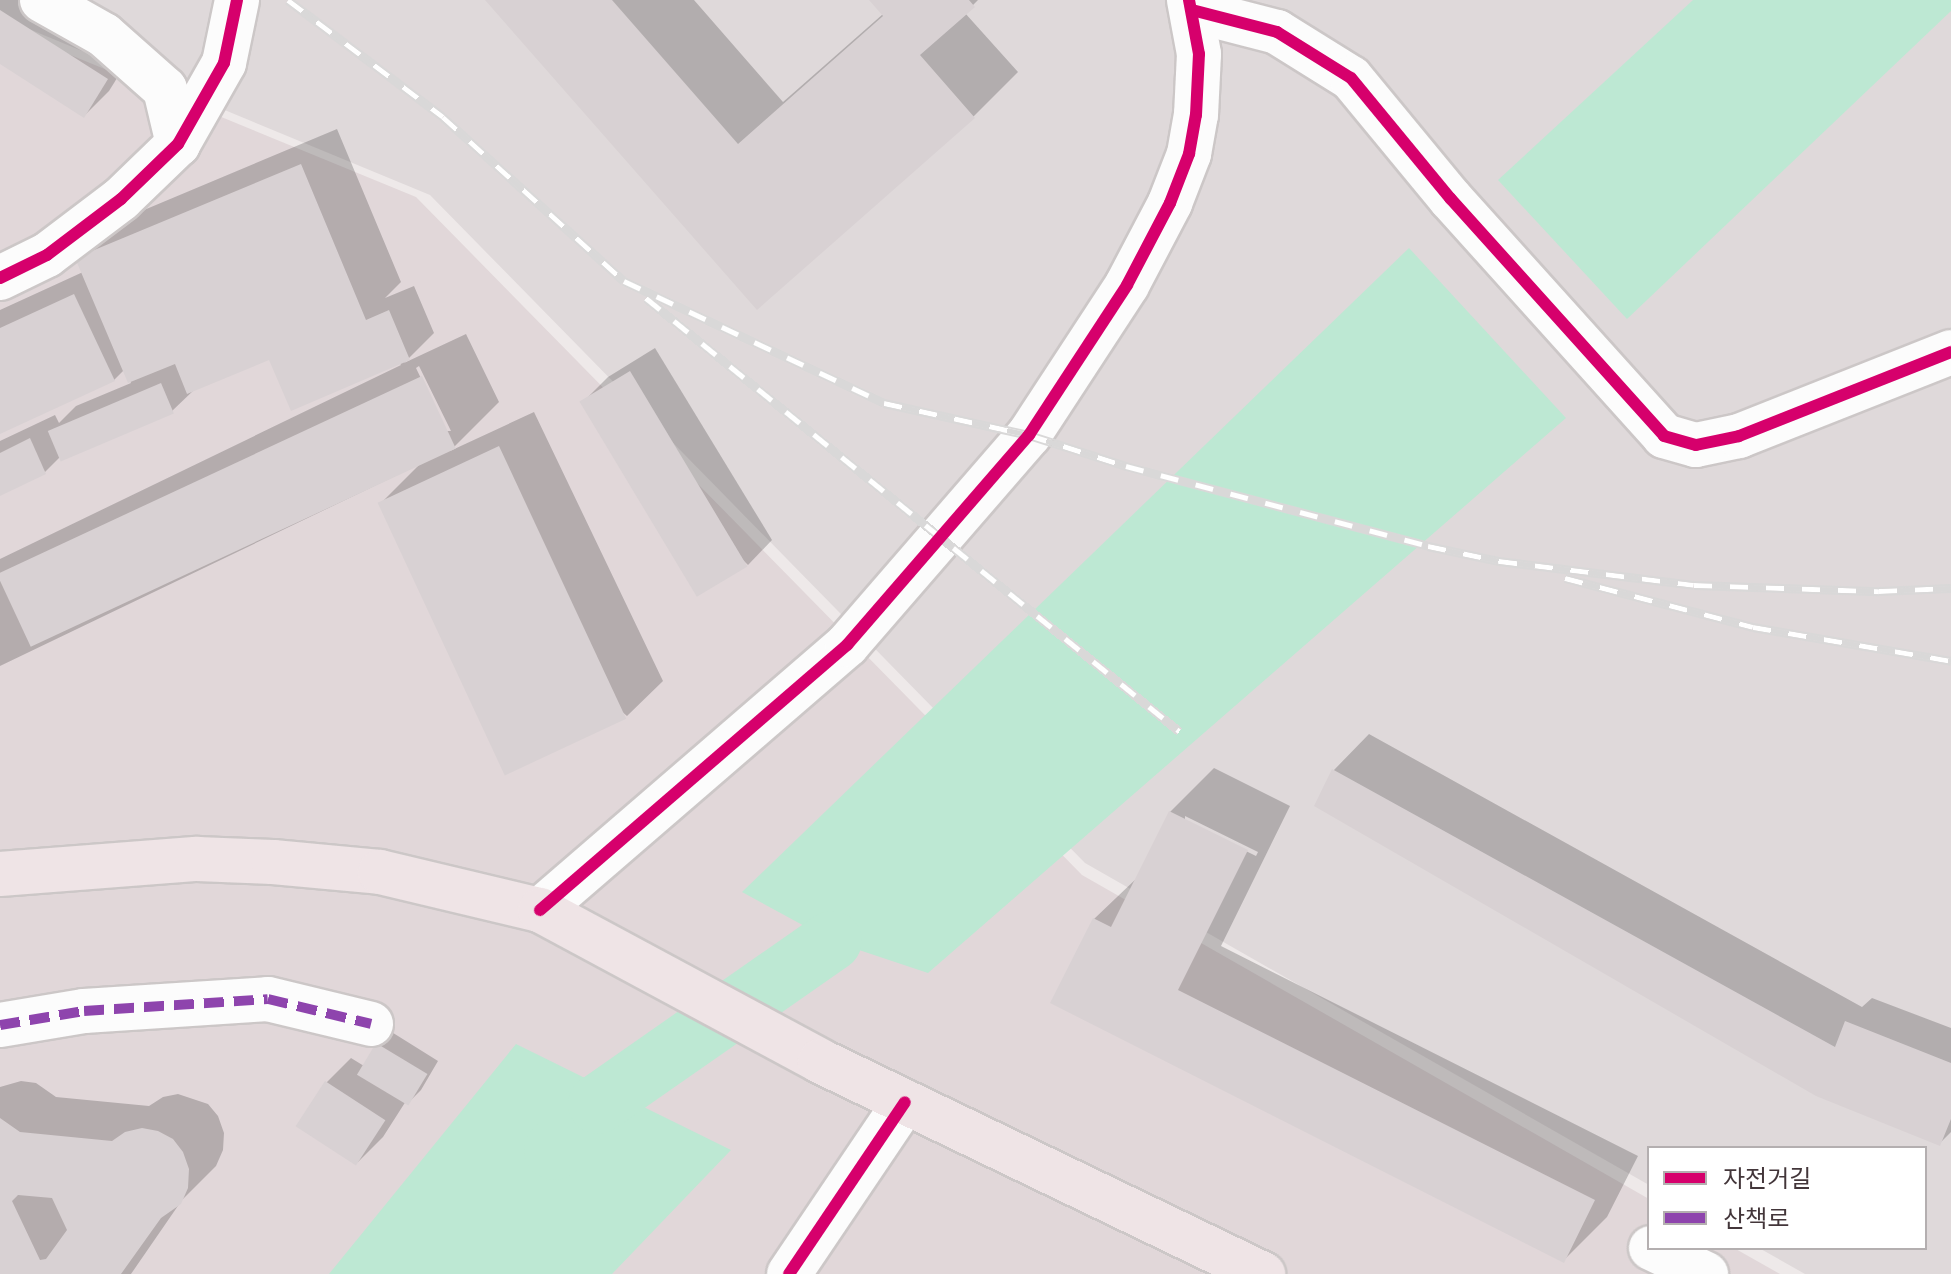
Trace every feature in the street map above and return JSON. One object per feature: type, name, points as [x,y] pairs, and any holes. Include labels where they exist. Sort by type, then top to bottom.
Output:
[{"type":"main road","points":[[0,874],[182,859],[273,862],[380,872],[540,910],[619,949],[820,1061],[1263,1274]]},
{"type":"street","points":[[42,0],[104,35],[165,89],[178,144]]},
{"type":"street","points":[[0,278],[47,255],[121,199],[178,144],[224,63],[237,0]]},
{"type":"street","points":[[540,910],[847,645],[1029,435],[1127,285],[1184,166],[1196,115],[1199,54],[1191,5],[1277,32],[1351,78],[1450,198],[1664,436],[1696,445],[1739,436],[1951,352]]},
{"type":"street","points":[[0,1025],[84,1011],[268,999],[371,1024]]},
{"type":"street","points":[[789,1274],[905,1102]]},
{"type":"street","points":[[1655,1250],[1706,1274]]},
{"type":"shaded area","points":[[0,0],[1951,0],[1951,1274],[1805,1274],[1763,1250],[1927,1250],[1927,1146],[1647,1146],[1647,1184],[1085,863],[430,195],[0,17]]},
{"type":"shaded area","points":[[1693,0],[1951,0],[1951,11],[1627,319],[1498,180]]},
{"type":"shaded area","points":[[0,26],[416,197],[1082,875],[1647,1198],[1647,1250],[1738,1250],[1780,1274],[0,1274]]},
{"type":"shaded area","points":[[1409,248],[1566,418],[928,973],[832,941],[742,892]]},
{"type":"shaded area","points":[[516,1044],[731,1150],[612,1274],[329,1274]]},
{"type":"building","points":[[485,0],[612,0],[738,144],[883,16],[869,0],[969,0],[975,7],[920,55],[975,118],[757,310]]},
{"type":"building","points":[[0,10],[108,79],[84,118],[0,64]]},
{"type":"building","points":[[301,164],[366,320],[389,310],[410,360],[291,411],[269,360],[187,394],[175,364],[128,383],[75,258]]},
{"type":"building","points":[[74,294],[115,381],[0,434],[0,328]]},
{"type":"building","points":[[630,371],[747,566],[697,597],[579,401]]},
{"type":"building","points":[[422,376],[456,449],[31,647],[0,581],[0,573]]},
{"type":"building","points":[[161,383],[174,413],[61,461],[48,431]]},
{"type":"building","points":[[30,438],[46,474],[0,496],[0,453]]},
{"type":"building","points":[[499,446],[626,719],[505,775],[378,503]]},
{"type":"building","points":[[1332,769],[1835,1047],[1845,1021],[1951,1063],[1951,1119],[1940,1146],[1816,1096],[1314,806]]},
{"type":"building","points":[[1169,811],[1248,850],[1178,990],[1595,1200],[1564,1263],[1050,1003],[1093,918],[1111,927]]},
{"type":"building","points":[[376,1043],[427,1074],[408,1106],[357,1075]]},
{"type":"building","points":[[325,1081],[385,1120],[356,1166],[296,1126]]},
{"type":"building","points":[[0,1118],[20,1132],[112,1141],[125,1132],[142,1128],[158,1131],[173,1139],[183,1152],[189,1169],[188,1188],[181,1204],[161,1218],[121,1274],[0,1274]],"holes":[[[18,1195],[52,1198],[67,1230],[46,1259],[40,1260],[12,1201]]]},
{"type":"waterway","points":[[554,1150],[598,1104],[832,941]]},
{"type":"railway","points":[[288,0],[443,117],[624,281],[884,403],[1029,435],[1126,466],[1428,546],[1499,561],[1694,585],[1879,591],[1951,588]]},
{"type":"railway","points":[[646,298],[1179,731]]},
{"type":"railway","points":[[1565,578],[1753,627],[1951,661]]},
{"type":"marked path","points":[[0,1025],[84,1011],[268,999],[371,1024]]},
{"type":"cycle path","points":[[0,278],[47,255],[121,199],[178,144],[224,63],[237,0]]},
{"type":"cycle path","points":[[540,910],[847,645],[1029,435],[1127,285],[1170,203],[1189,154],[1196,115],[1199,54],[1189,0]]},
{"type":"cycle path","points":[[1192,10],[1277,32],[1351,78],[1450,198],[1664,436],[1696,445],[1739,436],[1951,352]]},
{"type":"cycle path","points":[[789,1274],[905,1102]]}]
